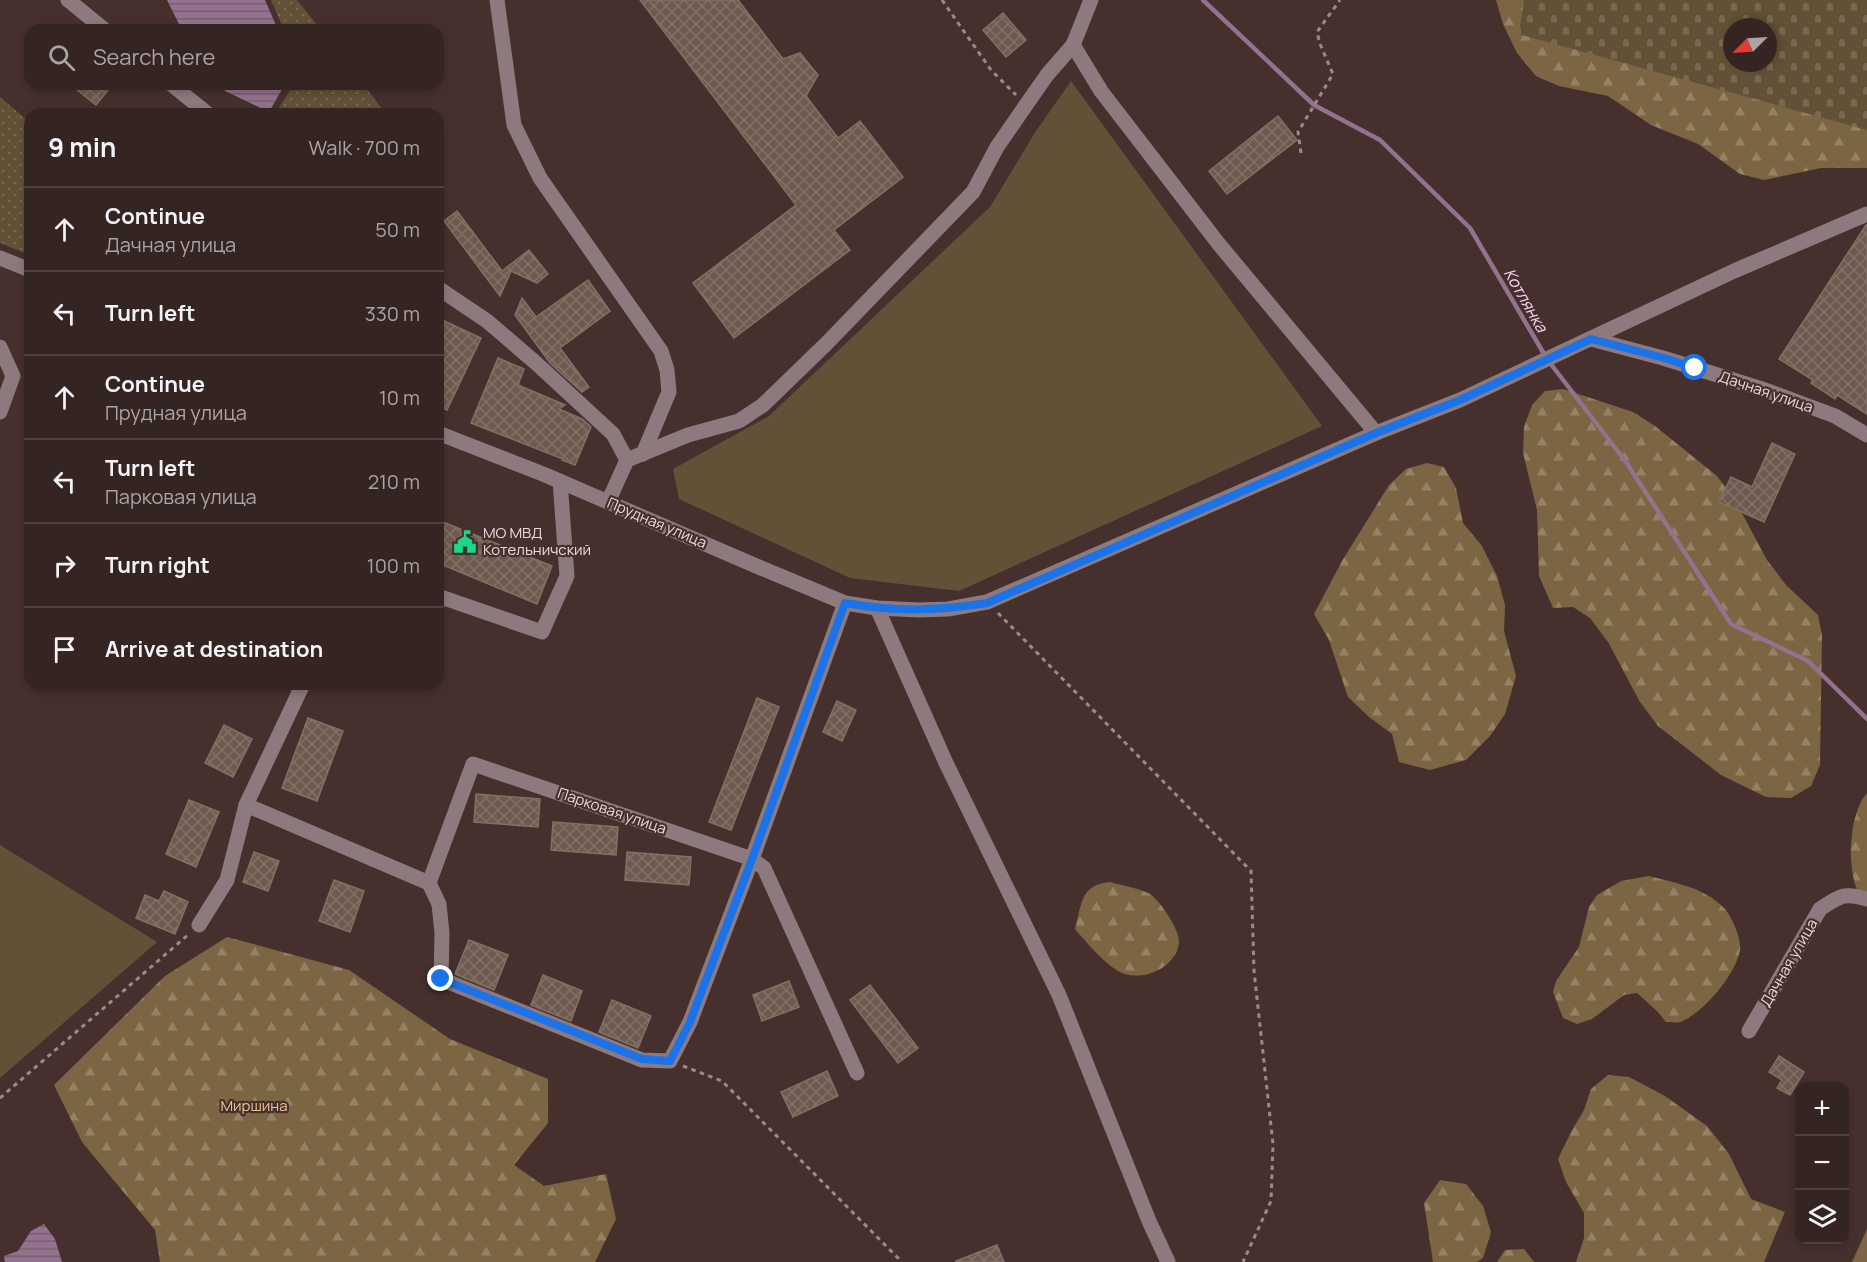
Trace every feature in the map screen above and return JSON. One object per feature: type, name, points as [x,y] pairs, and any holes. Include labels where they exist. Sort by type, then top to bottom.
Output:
[{"type":"street","points":[[497,0],[514,125],[540,178],[661,351],[668,370],[669,392],[643,454]]},
{"type":"street","points":[[608,502],[627,460],[688,435],[739,421],[763,405],[869,301],[972,192],[997,147],[1047,75],[1073,45],[1091,0]]},
{"type":"street","points":[[77,2],[99,24]]},
{"type":"street","points":[[1073,45],[1101,91],[1218,243],[1376,433]]},
{"type":"street","points":[[178,90],[201,108]]},
{"type":"street","name":"Прудная улица","points":[[444,434],[560,481],[845,603],[877,608],[919,610],[948,609],[987,603],[1376,433],[1460,400],[1734,271],[1867,214]]},
{"type":"street","points":[[0,258],[24,268]]},
{"type":"street","points":[[444,292],[488,321],[614,434],[627,460]]},
{"type":"street","name":"Дачная улица","points":[[1591,339],[1664,358],[1765,390],[1835,416],[1867,435]]},
{"type":"street","points":[[0,346],[13,376],[0,412]]},
{"type":"street","points":[[444,598],[542,632],[567,576],[560,481]]},
{"type":"street","points":[[246,806],[429,883],[439,904],[442,933],[441,979],[642,1059],[670,1061],[690,1022],[845,603]]},
{"type":"street","points":[[877,608],[946,763],[1059,995],[1149,1221],[1168,1262]]},
{"type":"street","points":[[200,925],[227,880],[246,806],[300,690]]},
{"type":"street","name":"Парковая улица","points":[[429,883],[473,764],[752,859]]},
{"type":"street","points":[[752,859],[764,868],[857,1073]]},
{"type":"street","name":"Дачная улица","points":[[1749,1031],[1820,909],[1850,894],[1867,899]]},
{"type":"path","points":[[942,0],[991,70],[1026,105]]},
{"type":"path","points":[[1301,153],[1298,132],[1333,74],[1317,32],[1340,0]]},
{"type":"path","points":[[987,603],[1251,871],[1254,971],[1273,1144],[1271,1201],[1243,1262]]},
{"type":"path","points":[[0,1098],[200,925]]},
{"type":"path","points":[[670,1061],[722,1081],[902,1262]]},
{"type":"green space","points":[[271,0],[297,0],[316,24],[281,24]]},
{"type":"green space","points":[[1496,0],[1867,0],[1867,168],[1821,168],[1764,180],[1740,174],[1698,144],[1651,125],[1608,96],[1559,86],[1536,76],[1517,53],[1503,24]]},
{"type":"green space","points":[[1524,0],[1867,0],[1867,130],[1519,34]]},
{"type":"green space","points":[[1071,81],[1322,426],[959,591],[850,578],[679,499],[673,469],[769,416],[990,207],[1036,131]]},
{"type":"green space","points":[[290,90],[368,90],[381,108],[279,108]]},
{"type":"green space","points":[[0,97],[24,118],[24,253],[0,243]]},
{"type":"green space","points":[[1563,389],[1633,412],[1655,426],[1717,476],[1735,500],[1767,560],[1786,585],[1818,615],[1822,635],[1820,765],[1811,786],[1791,798],[1766,797],[1721,775],[1658,726],[1640,702],[1608,642],[1590,618],[1573,607],[1553,608],[1539,576],[1537,510],[1523,453],[1524,427],[1532,405],[1545,391]]},
{"type":"green space","points":[[1427,463],[1444,467],[1456,488],[1463,523],[1482,546],[1497,576],[1505,605],[1504,631],[1516,676],[1505,714],[1490,736],[1466,760],[1430,770],[1399,762],[1392,734],[1348,697],[1329,640],[1314,614],[1342,561],[1389,485],[1406,469]]},
{"type":"green space","points":[[1867,793],[1867,905],[1854,882],[1851,850],[1855,817]]},
{"type":"green space","points":[[0,845],[157,942],[0,1078]]},
{"type":"green space","points":[[1649,876],[1698,890],[1724,908],[1730,916],[1740,945],[1732,970],[1717,992],[1699,1011],[1680,1022],[1666,1022],[1637,993],[1624,995],[1592,1019],[1577,1024],[1563,1018],[1553,992],[1556,981],[1579,947],[1589,907],[1597,895],[1621,881]]},
{"type":"green space","points":[[1110,882],[1150,894],[1168,916],[1179,941],[1177,951],[1165,966],[1147,974],[1127,975],[1100,957],[1075,929],[1084,897],[1093,887]]},
{"type":"green space","name":"Миршина","points":[[227,937],[349,970],[450,1039],[548,1079],[548,1123],[514,1165],[544,1186],[606,1174],[616,1219],[595,1262],[160,1262],[155,1230],[82,1142],[54,1085],[165,976]]},
{"type":"green space","points":[[1608,1075],[1629,1077],[1665,1096],[1707,1126],[1729,1154],[1751,1199],[1785,1212],[1764,1262],[1576,1262],[1584,1238],[1584,1213],[1566,1182],[1558,1159],[1584,1110],[1591,1089]]},
{"type":"green space","points":[[1440,1180],[1466,1184],[1483,1206],[1491,1232],[1483,1258],[1477,1262],[1433,1262],[1424,1203]]},
{"type":"green space","points":[[1867,1229],[1867,1262],[1852,1262]]},
{"type":"green space","points":[[1524,1249],[1534,1262],[1497,1262],[1505,1250]]},
{"type":"shaded area","points":[[167,0],[265,0],[275,24],[179,24]]},
{"type":"shaded area","points":[[282,90],[271,108],[261,108],[225,91]]},
{"type":"shaded area","points":[[44,1224],[55,1239],[62,1262],[5,1262],[4,1256],[18,1251],[31,1231]]},
{"type":"building","points":[[640,0],[738,0],[783,59],[800,53],[818,75],[806,96],[838,138],[860,121],[903,177],[834,230],[850,250],[734,338],[693,283],[796,205]]},
{"type":"building","points":[[1003,13],[1026,40],[1006,57],[983,30]]},
{"type":"building","points":[[77,90],[108,90],[96,105]]},
{"type":"building","points":[[1278,116],[1297,140],[1227,194],[1209,171]]},
{"type":"building","points":[[457,211],[502,271],[529,250],[548,274],[537,283],[511,271],[500,296],[444,221]]},
{"type":"building","points":[[1866,225],[1867,414],[1837,395],[1835,399],[1811,383],[1813,380],[1779,359]]},
{"type":"building","points":[[588,280],[610,311],[560,348],[589,387],[582,392],[550,363],[515,315],[522,298],[536,317]]},
{"type":"building","points":[[444,321],[481,338],[447,410],[444,409]]},
{"type":"building","points":[[498,358],[524,369],[518,385],[565,405],[559,409],[582,419],[591,427],[575,465],[471,423]]},
{"type":"building","points":[[1772,443],[1795,454],[1764,522],[1719,502],[1731,477],[1752,487]]},
{"type":"building","name":"МО МВД Котельничский","points":[[444,522],[552,566],[537,604],[444,565]]},
{"type":"building","points":[[757,698],[779,707],[731,830],[709,822]]},
{"type":"building","points":[[837,701],[856,710],[842,741],[823,732]]},
{"type":"building","points":[[308,718],[343,731],[317,801],[282,788]]},
{"type":"building","points":[[224,725],[252,739],[233,777],[205,763]]},
{"type":"building","points":[[476,794],[540,799],[538,827],[474,822]]},
{"type":"building","points":[[189,800],[219,812],[196,867],[166,854]]},
{"type":"building","points":[[553,822],[618,827],[616,855],[551,850]]},
{"type":"building","points":[[254,852],[279,861],[268,891],[243,882]]},
{"type":"building","points":[[627,852],[691,857],[689,885],[625,880]]},
{"type":"building","points":[[334,880],[364,891],[350,932],[319,921]]},
{"type":"building","points":[[164,891],[188,902],[175,934],[136,918],[145,895],[159,901]]},
{"type":"building","points":[[469,940],[508,955],[494,990],[455,974]]},
{"type":"building","points":[[543,975],[582,991],[571,1021],[531,1005]]},
{"type":"building","points":[[789,981],[799,1007],[762,1021],[753,995]]},
{"type":"building","points":[[870,985],[918,1048],[898,1063],[850,1000]]},
{"type":"building","points":[[612,1000],[651,1016],[638,1048],[599,1032]]},
{"type":"building","points":[[1779,1056],[1804,1072],[1798,1082],[1795,1082],[1790,1095],[1777,1088],[1782,1080],[1769,1072]]},
{"type":"building","points":[[827,1071],[838,1096],[793,1117],[781,1092]]},
{"type":"building","points":[[997,1245],[1004,1262],[956,1262],[956,1261]]},
{"type":"waterway","name":"Котлянка","points":[[1203,0],[1314,105],[1380,140],[1470,228],[1547,359],[1626,462],[1731,624],[1808,661],[1867,719]]},
{"type":"place","name":"МО МВД Котельничский","points":[[465,542]]},
{"type":"route","points":[[441,979],[642,1059],[670,1061],[690,1022],[845,603],[877,608],[919,610],[948,609],[987,603],[1376,433],[1460,400],[1591,339],[1695,368]]}]
